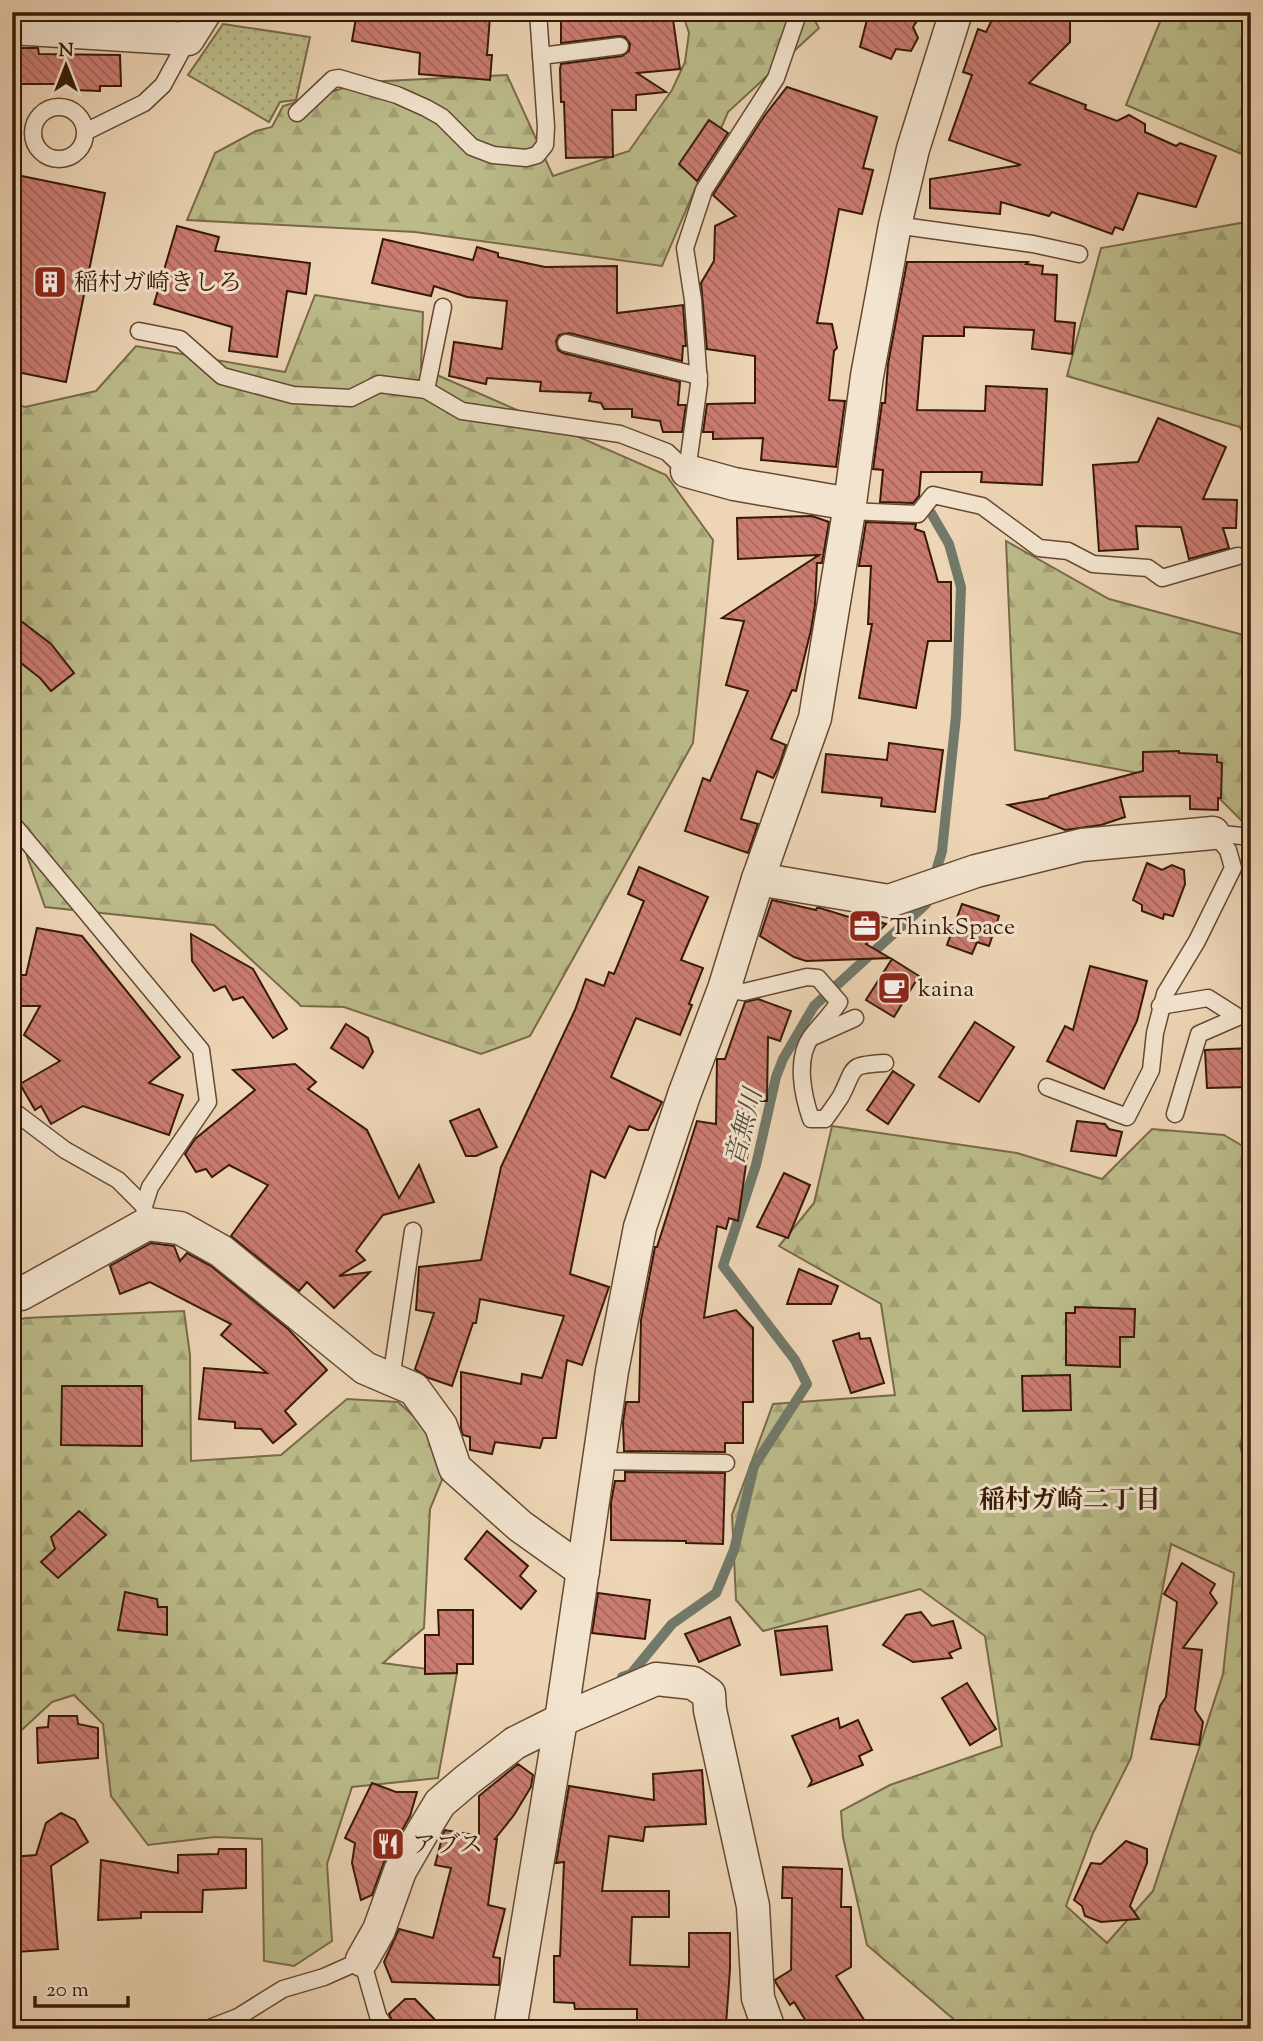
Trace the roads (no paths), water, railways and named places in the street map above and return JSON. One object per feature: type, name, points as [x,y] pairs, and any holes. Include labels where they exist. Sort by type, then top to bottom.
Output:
[{"type":"street","points":[[12,28],[188,38],[205,12]]},
{"type":"street","points":[[510,2029],[561,1720],[612,1371],[640,1227],[815,718],[850,508],[867,376],[894,225],[952,13]]},
{"type":"street","points":[[687,471],[734,484],[850,508]]},
{"type":"street","points":[[758,879],[889,901],[976,871],[1082,845],[1213,834]]},
{"type":"street","points":[[15,1294],[146,1215],[180,1228],[221,1251],[365,1368],[414,1389],[441,1426],[455,1468],[520,1526],[583,1571]]},
{"type":"street","points":[[362,1960],[379,1930],[400,1871],[440,1803],[515,1743],[561,1720],[656,1679],[693,1683],[709,1694],[710,1710],[753,1906],[761,2027]]},
{"type":"lane","points":[[296,113],[333,79],[339,78],[397,95],[426,108],[442,117],[472,147],[493,155],[526,158],[537,155],[545,145],[546,127],[538,12]]},
{"type":"lane","points":[[687,471],[699,376],[693,300],[685,248],[704,190],[776,78],[797,17],[795,12]]},
{"type":"lane","points":[[87,131],[144,103],[163,85],[188,38]]},
{"type":"lane","points":[[541,55],[620,46]]},
{"type":"lane","points":[[894,225],[1033,244],[1079,254]]},
{"type":"lane","points":[[426,390],[443,307]]},
{"type":"lane","points":[[139,331],[180,339],[222,376],[293,395],[351,398],[379,384],[426,390],[462,411],[620,434],[667,452],[687,471]]},
{"type":"lane","points":[[566,343],[699,376]]},
{"type":"lane","points":[[850,508],[918,514],[933,495],[982,506],[1039,548],[1068,551],[1093,564],[1148,568],[1162,578],[1238,556]]},
{"type":"lane","points":[[12,823],[201,1050],[208,1102],[150,1187],[146,1215]]},
{"type":"lane","points":[[1213,834],[1251,837]]},
{"type":"lane","points":[[1047,1087],[1127,1117],[1151,1070],[1160,1006],[1165,994],[1197,941],[1233,868],[1228,850],[1213,834]]},
{"type":"lane","points":[[724,989],[744,992],[807,977],[818,978],[839,1002],[829,1018],[810,1038],[804,1054],[802,1076],[811,1119],[825,1119],[841,1095],[850,1073],[863,1064],[885,1063]]},
{"type":"lane","points":[[1160,1006],[1208,998],[1238,1017],[1199,1034],[1175,1114]]},
{"type":"lane","points":[[810,1038],[855,1018]]},
{"type":"lane","points":[[12,1110],[65,1150],[118,1180],[146,1215]]},
{"type":"lane","points":[[391,1379],[413,1231]]},
{"type":"lane","points":[[598,1461],[726,1462]]},
{"type":"lane","points":[[207,2029],[238,2017],[283,1989],[324,1977],[362,1960],[378,2016],[386,2029]]},
{"type":"waterway","name":"音無川","points":[[931,513],[949,544],[961,587],[956,716],[942,851],[934,878]]},
{"type":"waterway","name":"音無川","points":[[622,1677],[631,1674],[672,1624],[716,1593],[734,1550],[754,1466],[807,1384],[795,1360],[723,1266],[756,1165],[776,1077],[783,1059],[814,1006],[926,904],[929,896]]},
{"type":"place","name":"稲村ガ崎きしろ","points":[[50,282]]},
{"type":"place","name":"ThinkSpace","points":[[865,926]]},
{"type":"place","name":"kaina","points":[[894,988]]},
{"type":"place","name":"アブス","points":[[388,1844]]},
{"type":"district","name":"稲村ガ崎二丁目","points":[[1070,1499]]}]
